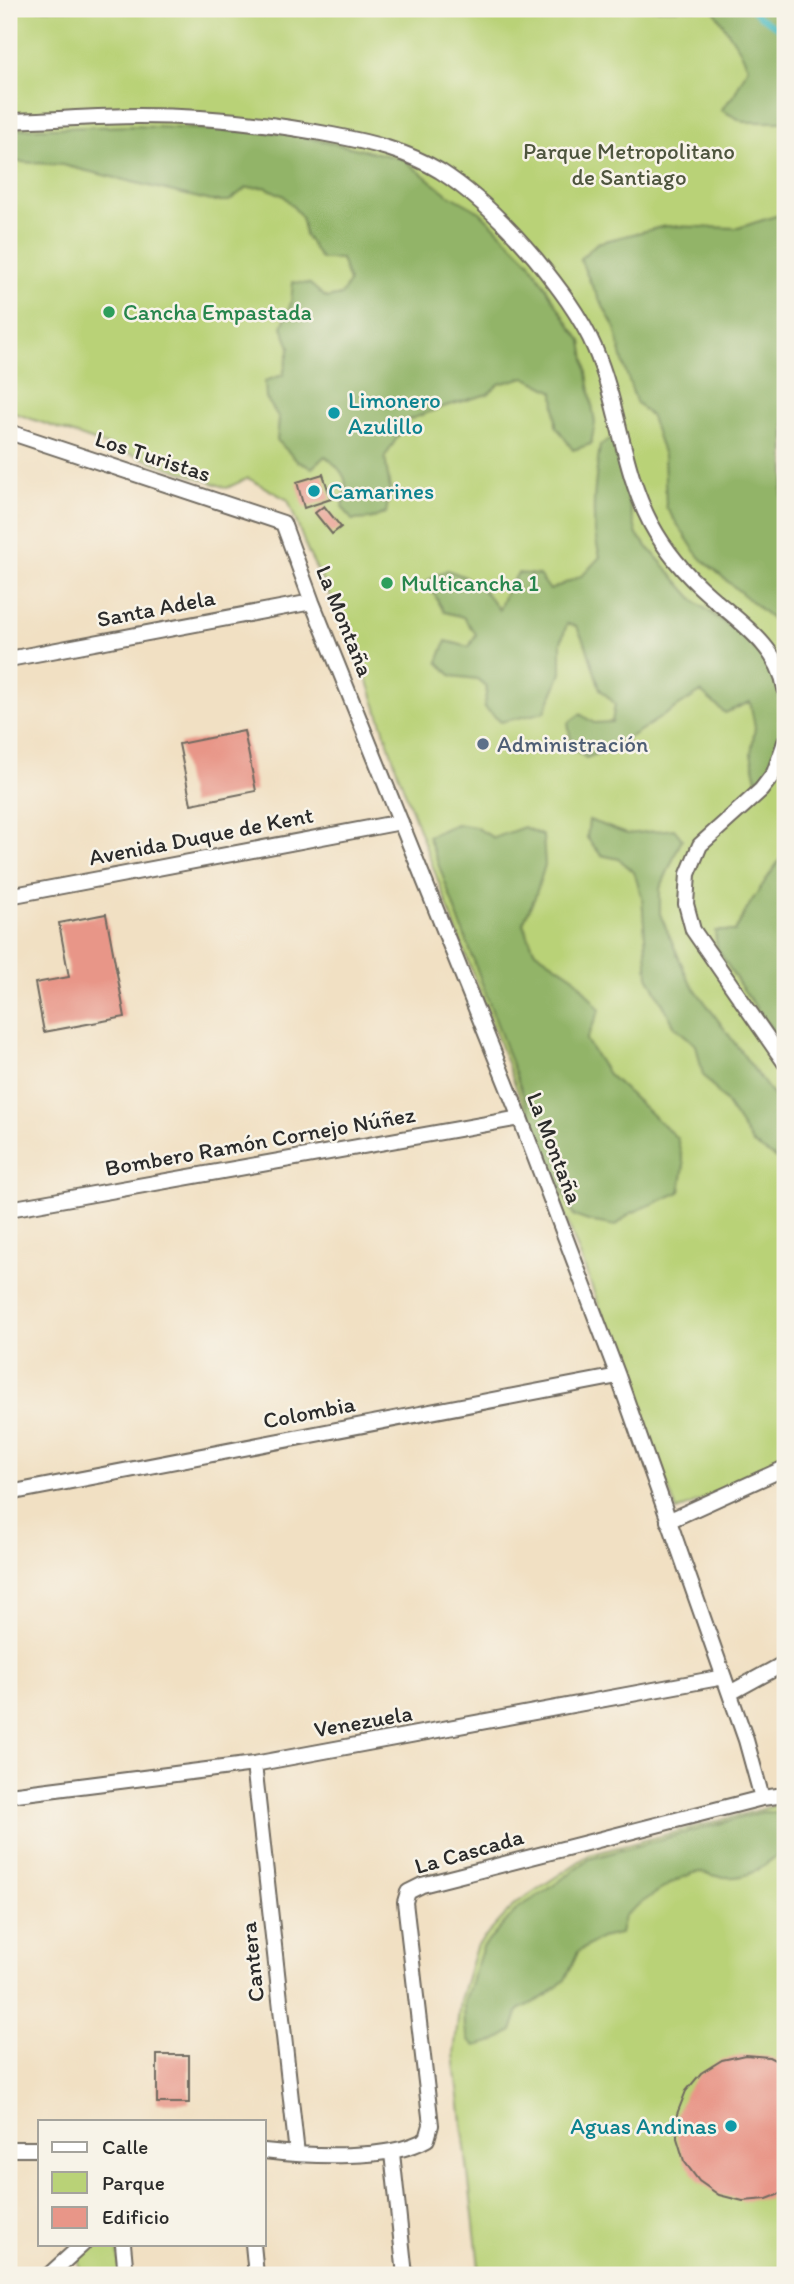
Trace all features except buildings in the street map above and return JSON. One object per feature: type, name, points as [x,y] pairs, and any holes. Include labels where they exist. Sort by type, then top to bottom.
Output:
[{"type":"street","points":[[9,121],[139,116],[274,124],[379,144],[438,170],[464,189],[519,238],[571,307],[595,348],[642,508],[656,533],[671,556],[698,584],[748,627],[766,649],[784,679],[785,689]]},
{"type":"street","name":"Los Turistas","points":[[9,432],[283,523]]},
{"type":"street","name":"La Montaña","points":[[283,523],[312,602],[520,1118],[618,1376],[756,1769],[762,1798]]},
{"type":"street","name":"Santa Adela","points":[[9,659],[312,602]]},
{"type":"street","points":[[785,742],[774,773],[761,790],[700,845],[688,874],[686,904],[694,930],[785,1063]]},
{"type":"street","name":"Avenida Duque de Kent","points":[[9,896],[401,822]]},
{"type":"street","name":"Bombero Ramón Cornejo Núñez","points":[[9,1209],[520,1118]]},
{"type":"street","name":"Colombia","points":[[9,1493],[618,1376]]},
{"type":"street","points":[[668,1521],[785,1468]]},
{"type":"street","points":[[730,1693],[785,1662]]},
{"type":"street","name":"Venezuela","points":[[9,1795],[254,1764],[724,1677]]},
{"type":"street","name":"Cantera","points":[[254,1764],[297,2154]]},
{"type":"street","name":"La Cascada","points":[[392,2153],[427,2139],[431,2125],[405,1902],[408,1892],[422,1885],[762,1798],[785,1795]]},
{"type":"street","points":[[9,2150],[38,2149]]},
{"type":"street","points":[[266,2151],[297,2154],[392,2153],[405,2275]]},
{"type":"street","points":[[49,2275],[81,2246]]},
{"type":"street","points":[[123,2246],[125,2275]]},
{"type":"street","points":[[253,2246],[256,2275]]},
{"type":"green space","name":"Parque Metropolitano de Santiago","points":[[9,9],[785,9],[785,1462],[677,1511],[398,773],[358,651],[308,552],[288,500],[248,478],[227,488],[9,411]]},
{"type":"green space","points":[[713,9],[769,9],[785,21],[785,122],[744,122],[721,110],[734,95],[748,67]]},
{"type":"green space","points":[[134,126],[287,133],[403,159],[446,193],[480,212],[529,261],[582,341],[595,423],[591,444],[573,450],[556,426],[554,392],[525,377],[499,384],[488,394],[408,420],[385,457],[390,489],[386,513],[371,519],[352,520],[342,506],[346,483],[342,472],[325,456],[312,468],[297,461],[277,440],[279,418],[266,398],[265,381],[283,375],[290,347],[282,327],[291,303],[293,282],[310,284],[326,298],[341,295],[349,282],[341,259],[321,259],[305,235],[301,216],[284,196],[265,187],[246,188],[229,201],[211,201],[62,165],[9,161],[9,129]]},
{"type":"green space","points":[[785,213],[785,480],[782,490],[785,530],[785,630],[699,557],[666,507],[664,456],[651,417],[636,402],[615,328],[580,259],[597,243],[665,226],[738,228]]},
{"type":"green space","points":[[612,438],[637,535],[696,602],[744,637],[762,657],[779,689],[781,726],[772,767],[757,780],[751,754],[755,727],[750,702],[725,713],[701,692],[614,747],[586,758],[572,748],[568,723],[580,714],[594,723],[612,722],[615,704],[600,689],[586,645],[576,626],[567,624],[561,642],[561,673],[545,712],[501,722],[484,707],[487,687],[477,679],[452,676],[438,662],[446,641],[469,647],[476,634],[463,617],[444,612],[427,581],[447,570],[457,573],[478,585],[499,610],[506,591],[518,573],[539,575],[550,590],[583,575],[600,557],[594,515],[595,487],[600,445]]},
{"type":"green space","points":[[589,820],[627,834],[674,829],[682,839],[660,889],[660,914],[688,979],[785,1112],[785,1168],[777,1159],[753,1144],[725,1101],[703,1075],[696,1045],[675,1027],[648,976],[642,897],[634,872],[619,859],[601,855],[587,838]]},
{"type":"green space","points":[[456,824],[475,827],[494,838],[524,827],[543,836],[545,865],[523,923],[534,950],[574,977],[600,1010],[586,1040],[608,1074],[677,1138],[684,1165],[680,1192],[629,1214],[616,1226],[574,1216],[544,1152],[428,836]]},
{"type":"green space","points":[[785,852],[785,1048],[717,948],[715,931],[735,931]]},
{"type":"green space","points":[[785,1803],[785,2275],[480,2275],[454,2054],[460,2000],[476,1947],[515,1904],[589,1855]]},
{"type":"green space","points":[[762,1812],[785,1813],[785,1849],[769,1862],[737,1877],[701,1872],[683,1877],[624,1916],[620,1934],[601,1938],[578,1952],[565,1980],[546,1996],[519,2010],[512,2031],[495,2041],[475,2046],[469,2040],[465,2029],[464,2003],[483,1947],[518,1908],[589,1859]]},
{"type":"green space","points":[[77,2246],[118,2246],[120,2275],[80,2275]]},
{"type":"waterway","points":[[752,9],[785,33]]},
{"type":"place","name":"Cancha Empastada","points":[[109,312]]},
{"type":"place","name":"Limonero Azulillo","points":[[334,413]]},
{"type":"place","name":"Camarines","points":[[314,491]]},
{"type":"place","name":"Multicancha 1","points":[[387,583]]},
{"type":"place","name":"Administración","points":[[483,744]]},
{"type":"place","name":"Aguas Andinas","points":[[731,2126]]}]
